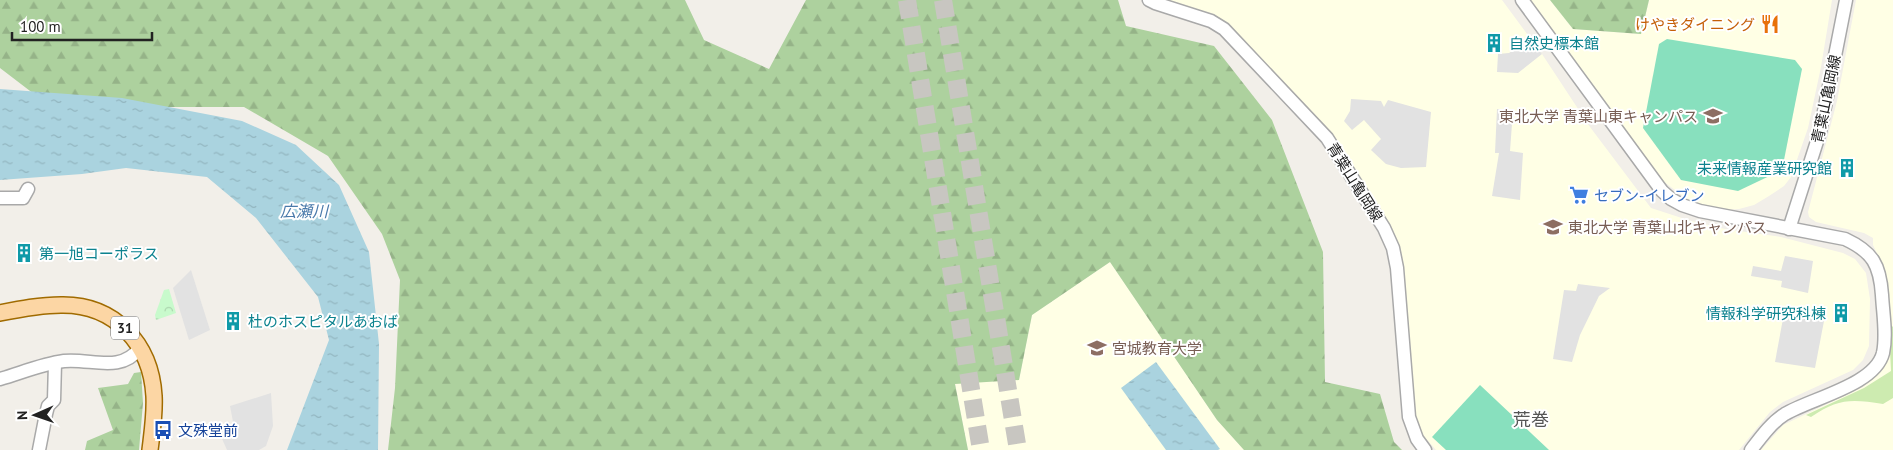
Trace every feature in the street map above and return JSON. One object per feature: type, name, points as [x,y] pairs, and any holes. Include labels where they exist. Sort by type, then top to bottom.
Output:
[{"type":"main road","name":"31","points":[[0,313],[29,307],[79,306],[109,317],[124,327],[134,338],[148,361],[154,398],[150,450]]},
{"type":"street","name":"青葉山亀岡線","points":[[1150,0],[1154,3],[1211,21],[1224,29],[1327,138],[1384,228],[1392,248],[1400,287],[1410,417],[1416,439],[1425,450]]},
{"type":"street","points":[[1522,0],[1662,191],[1671,199],[1700,212],[1845,239],[1858,245],[1875,262],[1880,277],[1884,318],[1883,349],[1878,364],[1872,371],[1844,387],[1776,420],[1751,450]]},
{"type":"street","name":"青葉山亀岡線","points":[[1789,229],[1820,132],[1846,0]]},
{"type":"street","points":[[0,198],[23,198],[28,189]]},
{"type":"street","points":[[0,379],[55,363],[73,361],[114,364],[128,358],[140,348]]},
{"type":"street","points":[[39,450],[48,406],[54,400],[55,363]]},
{"type":"shaded area","name":"東北大学 青葉山北キャンパス","points":[[1163,0],[1502,0],[1542,54],[1590,127],[1651,208],[1725,229],[1781,237],[1843,253],[1855,259],[1866,273],[1870,299],[1869,346],[1863,360],[1853,370],[1783,402],[1770,412],[1739,450],[1436,450],[1422,434],[1416,416],[1402,265],[1389,225],[1353,165],[1328,129],[1224,21],[1210,13]]},
{"type":"shaded area","name":"東北大学 青葉山東キャンパス","points":[[1530,0],[1550,0],[1573,29],[1641,34],[1649,0],[1832,0],[1821,67],[1808,128],[1791,177],[1784,186],[1769,196],[1754,205],[1739,209],[1723,210],[1702,206],[1684,197],[1663,181]]},
{"type":"shaded area","points":[[1856,0],[1893,0],[1893,450],[1761,450],[1783,425],[1863,387],[1882,368],[1883,266],[1873,245],[1873,238],[1864,233],[1816,222],[1809,217],[1808,212],[1837,101]]},
{"type":"shaded area","points":[[1530,39],[1542,54],[1518,73],[1497,72],[1498,54],[1509,53]]},
{"type":"shaded area","points":[[1351,99],[1381,101],[1384,107],[1388,100],[1431,112],[1426,167],[1401,168],[1386,164],[1371,150],[1381,139],[1364,120],[1352,130],[1344,121],[1350,111]]},
{"type":"shaded area","points":[[1497,109],[1513,110],[1510,151],[1523,153],[1520,200],[1492,196],[1499,153],[1495,153]]},
{"type":"shaded area","points":[[1785,256],[1813,261],[1808,293],[1781,287],[1782,281],[1751,276],[1753,266],[1781,271]]},
{"type":"shaded area","name":"宮城教育大学","points":[[1110,262],[1217,420],[1244,450],[968,450],[955,383],[1019,380],[1032,315]]},
{"type":"shaded area","points":[[191,270],[210,330],[189,340],[173,288]]},
{"type":"shaded area","points":[[1578,284],[1610,288],[1599,296],[1580,335],[1572,362],[1553,359],[1564,290],[1576,291]]},
{"type":"shaded area","points":[[1784,313],[1824,321],[1815,368],[1775,362]]},
{"type":"shaded area","points":[[271,393],[273,426],[266,446],[259,450],[227,450],[219,432],[234,427],[230,406]]},
{"type":"green space","points":[[0,0],[685,0],[704,40],[769,69],[806,0],[1118,0],[1126,26],[1214,46],[1272,120],[1323,252],[1325,382],[1380,394],[1394,442],[1402,450],[1244,450],[1217,420],[1110,262],[1032,315],[1019,380],[955,384],[968,450],[388,450],[395,388],[400,280],[382,234],[328,156],[244,107],[51,107],[0,68]]},
{"type":"green space","points":[[1550,0],[1649,0],[1641,34],[1573,29]]},
{"type":"green space","points":[[1667,39],[1795,60],[1802,69],[1782,170],[1738,191],[1681,180],[1643,128],[1659,44]]},
{"type":"green space","points":[[169,289],[176,313],[156,320],[155,315],[164,290]]},
{"type":"green space","points":[[1893,326],[1893,398],[1883,404],[1862,401],[1837,403],[1811,417],[1806,415],[1864,388],[1891,371],[1889,330]]},
{"type":"green space","points":[[141,372],[143,403],[139,450],[85,450],[87,441],[113,430],[98,388],[128,384],[134,373]]},
{"type":"green space","points":[[1480,385],[1549,450],[1446,450],[1432,437]]},
{"type":"water","name":"広瀬川","points":[[0,89],[122,98],[242,121],[296,145],[339,185],[369,252],[379,344],[378,450],[287,450],[329,340],[318,297],[256,218],[207,177],[126,168],[82,174],[0,180]]},
{"type":"water","points":[[1156,362],[1220,449],[1166,450],[1121,388]]},
{"type":"tunnel","points":[[907,0],[981,450]]},
{"type":"tunnel","points":[[943,0],[1018,450]]},
{"type":"place","name":"けやきダイニング","points":[[1770,24]]},
{"type":"place","name":"自然史標本館","points":[[1494,43]]},
{"type":"place","name":"東北大学 青葉山東キャンパス","points":[[1713,116]]},
{"type":"place","name":"未来情報産業研究館","points":[[1847,168]]},
{"type":"place","name":"セブン-イレブン","points":[[1579,195]]},
{"type":"place","name":"東北大学 青葉山北キャンパス","points":[[1553,227]]},
{"type":"place","name":"第一旭コーポラス","points":[[24,253]]},
{"type":"place","name":"情報科学研究科棟","points":[[1841,313]]},
{"type":"place","name":"杜のホスピタルあおば","points":[[233,321]]},
{"type":"place","name":"宮城教育大学","points":[[1097,348]]},
{"type":"place","name":"文殊堂前","points":[[163,430]]},
{"type":"district","name":"荒巻","points":[[1531,419]]}]
